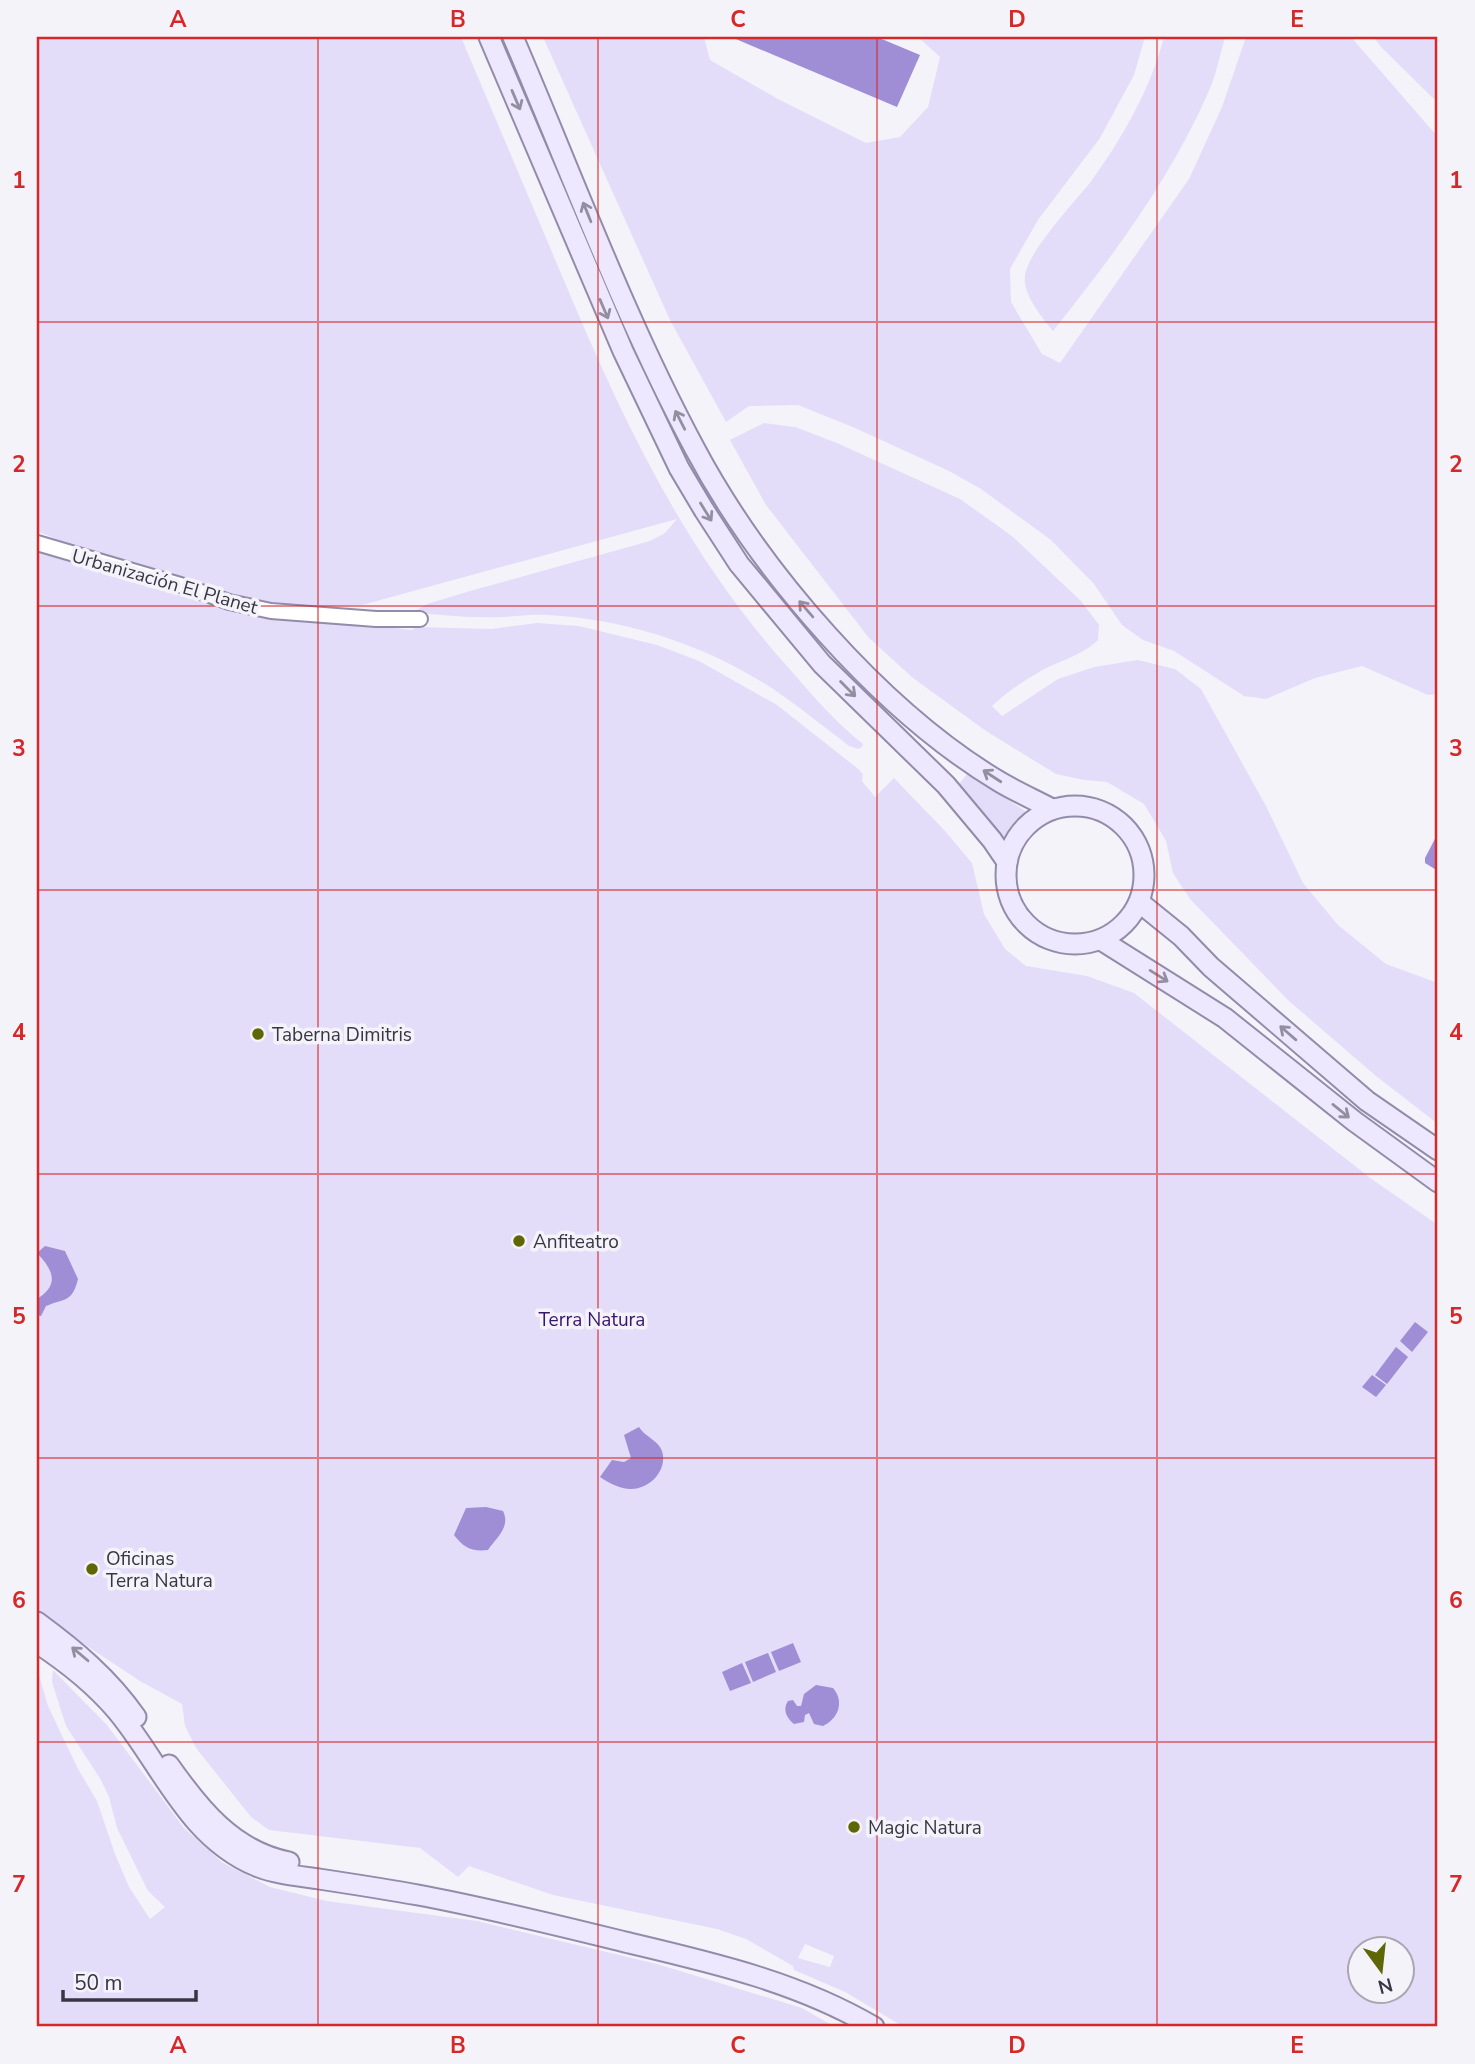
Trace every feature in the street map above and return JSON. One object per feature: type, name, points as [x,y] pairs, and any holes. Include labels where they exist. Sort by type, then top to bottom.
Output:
[{"type":"main road","points":[[489,37],[628,364],[679,468],[704,510],[739,564],[822,664],[946,785],[992,839],[1007,862]]},
{"type":"main road","points":[[513,37],[619,289],[671,402],[695,451],[756,545],[794,596],[872,681],[966,759],[1001,782],[1052,808]]},
{"type":"main road","points":[[1084,806],[1105,812],[1122,824],[1135,841],[1143,860],[1144,882],[1139,902],[1130,918],[1117,931],[1101,940],[1068,944],[1037,933],[1024,923],[1007,892],[1007,862],[1016,838],[1028,824],[1052,808],[1084,806]]},
{"type":"main road","points":[[1139,902],[1367,1101],[1438,1150]]},
{"type":"main road","points":[[1101,940],[1225,1018],[1354,1121],[1438,1182]]},
{"type":"main road","points":[[37,1622],[99,1670],[123,1698],[206,1814],[228,1834],[252,1850],[279,1860],[431,1887],[490,1909]]},
{"type":"main road","points":[[37,1643],[95,1687],[117,1712],[201,1829],[229,1852],[258,1867],[490,1909],[710,1962],[772,1981],[851,2014],[874,2027]]},
{"type":"street","name":"Urbanización El Planet","points":[[37,542],[229,602],[271,611],[376,619],[420,619]]},
{"type":"green space","points":[[37,37],[461,37],[582,323],[654,473],[710,567],[742,612],[819,702],[863,744],[862,747],[858,749],[849,746],[786,698],[732,665],[702,651],[641,630],[547,615],[481,617],[413,612],[427,604],[470,591],[650,541],[665,533],[677,519],[362,605],[308,607],[255,601],[141,564],[68,544],[37,531]]},
{"type":"green space","points":[[543,37],[704,37],[710,60],[778,99],[866,143],[900,137],[928,107],[940,57],[918,37],[1145,37],[1134,75],[1100,138],[1038,220],[1010,269],[1011,302],[1042,354],[1060,363],[1189,179],[1222,107],[1246,37],[1351,37],[1438,137],[1438,694],[1428,695],[1362,666],[1315,678],[1266,699],[1244,696],[1174,651],[1143,640],[1122,625],[1094,584],[1051,540],[981,489],[949,471],[798,405],[749,406],[726,422],[670,320]]},
{"type":"green space","points":[[1164,37],[1225,37],[1216,73],[1193,125],[1158,187],[1097,275],[1053,331],[1034,305],[1027,290],[1025,275],[1028,265],[1043,240],[1092,180],[1125,129],[1152,75]]},
{"type":"green space","points":[[1374,37],[1438,37],[1438,103],[1381,47]]},
{"type":"green space","points":[[764,423],[795,427],[837,443],[960,499],[1012,536],[1081,601],[1099,625],[1098,640],[1078,654],[1034,675],[1003,696],[992,706],[1002,716],[1058,679],[1094,667],[1138,660],[1175,669],[1201,689],[1266,806],[1303,883],[1338,925],[1386,964],[1438,983],[1438,1124],[1376,1076],[1289,1001],[1190,899],[1173,873],[1166,841],[1144,804],[1107,782],[1056,774],[986,731],[913,678],[869,638],[766,505],[730,440]]},
{"type":"green space","name":"Terra Natura","points":[[37,551],[190,598],[284,618],[411,630],[418,627],[491,629],[537,623],[579,626],[657,645],[699,661],[777,705],[857,768],[863,774],[862,781],[875,797],[894,778],[972,863],[984,914],[1005,949],[1026,966],[1087,976],[1134,993],[1373,1180],[1438,1225],[1438,2027],[904,2027],[845,1992],[794,1970],[793,1966],[746,1939],[717,1929],[553,1895],[469,1866],[458,1877],[420,1848],[269,1830],[251,1817],[196,1748],[185,1726],[182,1704],[140,1681],[37,1613]],"holes":[[[805,1944],[834,1956],[830,1967],[798,1958]]]},
{"type":"green space","points":[[968,773],[1028,813],[1010,831],[1006,840],[959,784]]},
{"type":"green space","points":[[37,1668],[48,1706],[78,1769],[97,1801],[129,1887],[150,1919],[165,1907],[148,1891],[117,1828],[109,1797],[101,1780],[66,1726],[52,1682],[53,1670],[107,1725],[184,1828],[223,1863],[270,1887],[327,1901],[477,1921],[657,1964],[802,2008],[835,2027],[37,2027]]},
{"type":"shaded area","points":[[731,37],[877,37],[920,55],[897,107]]},
{"type":"shaded area","points":[[1438,833],[1438,871],[1425,863],[1425,858]]},
{"type":"shaded area","points":[[45,1246],[65,1251],[78,1279],[70,1296],[46,1306],[41,1316],[37,1315],[37,1299],[52,1282],[47,1265],[37,1253]]},
{"type":"shaded area","points":[[1415,1322],[1428,1332],[1412,1352],[1400,1341]]},
{"type":"shaded area","points":[[1396,1347],[1408,1357],[1387,1384],[1375,1375]]},
{"type":"shaded area","points":[[1372,1375],[1386,1385],[1376,1397],[1362,1387]]},
{"type":"shaded area","points":[[639,1427],[662,1451],[662,1465],[656,1477],[645,1486],[631,1489],[600,1477],[612,1460],[624,1462],[631,1458],[624,1435]]},
{"type":"shaded area","points":[[486,1507],[503,1511],[504,1527],[488,1550],[469,1548],[454,1535],[466,1508]]},
{"type":"shaded area","points":[[793,1643],[801,1662],[779,1671],[771,1652]]},
{"type":"shaded area","points":[[768,1653],[776,1672],[753,1682],[745,1662]]},
{"type":"shaded area","points":[[742,1663],[751,1683],[730,1691],[722,1672]]},
{"type":"shaded area","points":[[816,1685],[833,1688],[837,1693],[839,1704],[836,1715],[823,1726],[814,1724],[809,1713],[805,1715],[804,1722],[794,1724],[786,1714],[788,1701],[793,1700],[797,1706],[801,1706],[804,1694]]},
{"type":"place","name":"Taberna Dimitris","points":[[258,1034]]},
{"type":"place","name":"Anfiteatro","points":[[519,1241]]},
{"type":"place","name":"Oficinas Terra Natura","points":[[92,1569]]},
{"type":"place","name":"Magic Natura","points":[[854,1827]]}]
